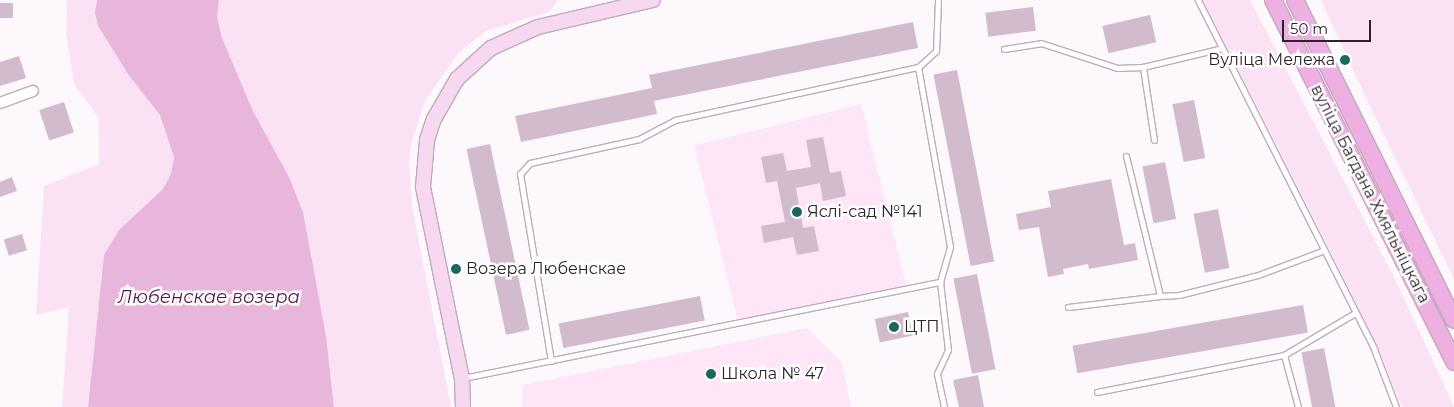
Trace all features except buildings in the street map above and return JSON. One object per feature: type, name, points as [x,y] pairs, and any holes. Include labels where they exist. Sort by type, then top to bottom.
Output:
[{"type":"main road","points":[[463,407],[462,378],[423,187],[427,140],[434,119],[457,79],[491,48],[538,27],[653,0]]},
{"type":"main road","name":"вуліца Багдана Хмяльніцкага","points":[[1273,0],[1454,362]]},
{"type":"main road","name":"вуліца Багдана Хмяльніцкага","points":[[1295,0],[1454,320]]},
{"type":"street","points":[[0,103],[33,91]]},
{"type":"lane","points":[[551,361],[520,174],[530,163],[639,139],[675,120],[918,66],[936,50],[938,0]]},
{"type":"lane","points":[[1198,0],[1322,251],[1374,349],[1396,407]]},
{"type":"lane","points":[[1004,49],[1041,43],[1117,68],[1143,67],[1222,48]]},
{"type":"lane","points":[[918,66],[950,247],[940,282],[948,350],[937,374],[944,407]]},
{"type":"lane","points":[[1143,67],[1154,140]]},
{"type":"lane","points":[[1126,156],[1160,296]]},
{"type":"lane","points":[[1068,307],[1179,295],[1258,275],[1322,251]]},
{"type":"lane","points":[[462,378],[940,282]]},
{"type":"lane","points":[[1097,392],[1284,355],[1355,313]]},
{"type":"lane","points":[[1284,355],[1298,407]]},
{"type":"shaded area","points":[[67,0],[97,0],[95,17],[98,26],[124,68],[160,115],[174,157],[171,174],[163,189],[119,230],[104,255],[88,407],[62,407],[69,307],[36,315],[44,186],[99,164],[99,118],[74,84],[66,33]]},
{"type":"shaded area","points":[[219,0],[558,0],[549,12],[486,31],[459,52],[425,101],[412,141],[409,161],[412,206],[451,407],[334,407],[326,336],[303,212],[289,177],[253,111],[222,38],[217,17]]},
{"type":"shaded area","points":[[1203,0],[1250,0],[1396,281],[1454,407],[1402,407],[1380,352]]},
{"type":"shaded area","points":[[1321,0],[1454,0],[1454,279],[1365,96]]},
{"type":"shaded area","name":"Яслі-сад №141","points":[[861,104],[906,285],[739,327],[694,146]]},
{"type":"shaded area","name":"Школа № 47","points":[[807,328],[842,363],[851,407],[522,407],[523,385]]},
{"type":"water","name":"Любенскае возера","points":[[97,0],[219,0],[217,17],[222,38],[253,111],[289,177],[303,212],[326,336],[334,407],[88,407],[104,255],[119,230],[163,189],[171,174],[174,157],[160,115],[128,74],[98,26],[95,13]]},
{"type":"place","name":"Вуліца Мележа","points":[[1345,60]]},
{"type":"place","name":"Яслі-сад №141","points":[[797,212]]},
{"type":"place","name":"Возера Любенскае","points":[[456,269]]},
{"type":"place","name":"ЦТП","points":[[894,327]]},
{"type":"place","name":"Школа № 47","points":[[711,374]]}]
